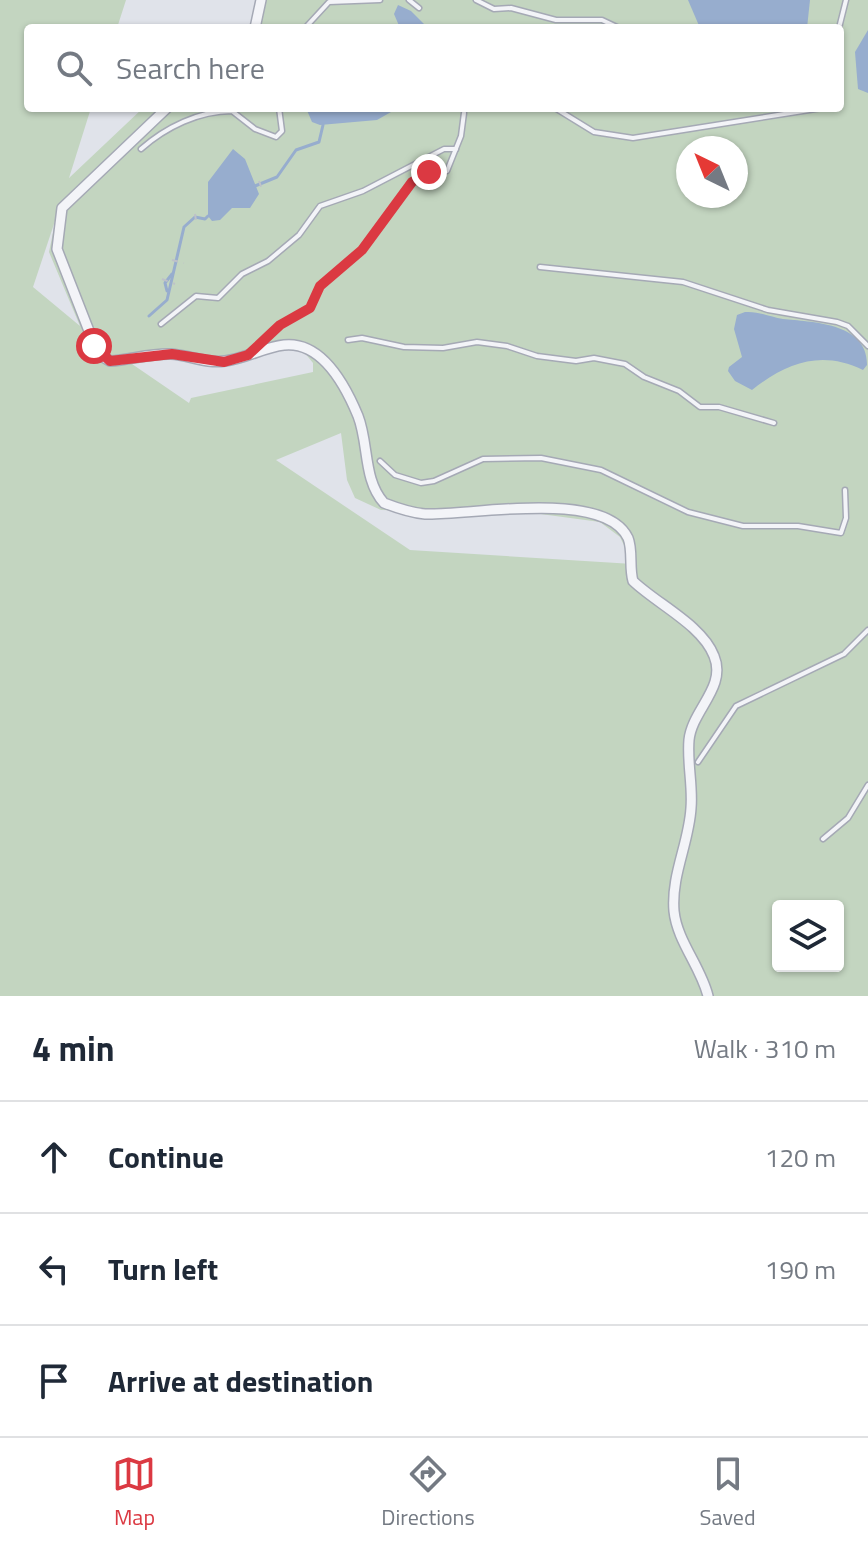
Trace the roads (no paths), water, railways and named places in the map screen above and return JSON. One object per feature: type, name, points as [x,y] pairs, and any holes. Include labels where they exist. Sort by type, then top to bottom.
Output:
[{"type":"street","points":[[256,24],[261,0]]},
{"type":"street","points":[[163,112],[120,157],[66,202],[57,229],[57,249],[94,346],[104,358],[110,361],[172,354],[224,362],[286,344],[316,353],[340,381],[353,405],[364,432],[370,479],[384,503],[425,514],[551,507],[600,518],[617,527],[628,540],[633,581],[688,625],[713,652],[718,668],[716,680],[694,718],[689,735],[692,805],[675,885],[674,912],[708,996]]},
{"type":"lane","points":[[309,24],[329,1],[380,0]]},
{"type":"lane","points":[[409,0],[419,8]]},
{"type":"lane","points":[[476,0],[494,9],[517,9],[565,21],[602,20],[610,24]]},
{"type":"lane","points":[[840,24],[846,0]]},
{"type":"lane","points":[[141,149],[157,135],[182,123],[219,112]]},
{"type":"lane","points":[[233,112],[255,129],[276,137],[282,131],[280,112]]},
{"type":"lane","points":[[562,112],[594,132],[633,138],[797,112]]},
{"type":"lane","points":[[248,355],[280,325],[310,308],[320,286],[362,250],[412,182],[429,172],[447,171],[456,149],[464,113]]},
{"type":"lane","points":[[161,324],[196,296],[218,298],[242,274],[268,261],[299,235],[320,206],[363,191],[444,149],[456,149]]},
{"type":"lane","points":[[540,267],[683,282],[768,310],[837,322],[848,326],[868,346]]},
{"type":"lane","points":[[348,340],[362,338],[404,347],[443,348],[477,342],[507,346],[537,356],[576,361],[594,358],[625,364],[644,377],[679,391],[700,407],[719,407],[774,423]]},
{"type":"lane","points":[[380,461],[395,475],[421,483],[434,481],[483,459],[541,458],[601,470],[688,512],[743,526],[798,526],[823,533],[841,533],[846,518],[845,490]]},
{"type":"lane","points":[[698,762],[736,706],[844,654],[868,630]]},
{"type":"lane","points":[[823,839],[848,818],[868,785]]},
{"type":"water","points":[[688,0],[810,0],[807,24],[698,24]]},
{"type":"water","points":[[398,5],[411,11],[424,24],[398,24],[394,14]]},
{"type":"water","points":[[868,30],[868,93],[858,89],[855,52]]},
{"type":"water","points":[[308,112],[391,112],[377,120],[320,125],[312,122]]},
{"type":"water","points":[[233,149],[245,159],[259,194],[250,208],[232,208],[220,220],[212,221],[208,216],[208,182]]},
{"type":"water","points":[[745,312],[822,324],[848,332],[865,351],[867,365],[863,370],[833,361],[805,362],[778,372],[752,390],[735,381],[728,371],[742,357],[734,329],[737,315]]},
{"type":"waterway","points":[[255,186],[277,177],[296,150],[319,142],[323,125]]},
{"type":"waterway","points":[[149,316],[167,300],[184,227],[195,217],[205,219],[208,216]]},
{"type":"waterway","points":[[167,291],[165,283],[172,274]]}]
